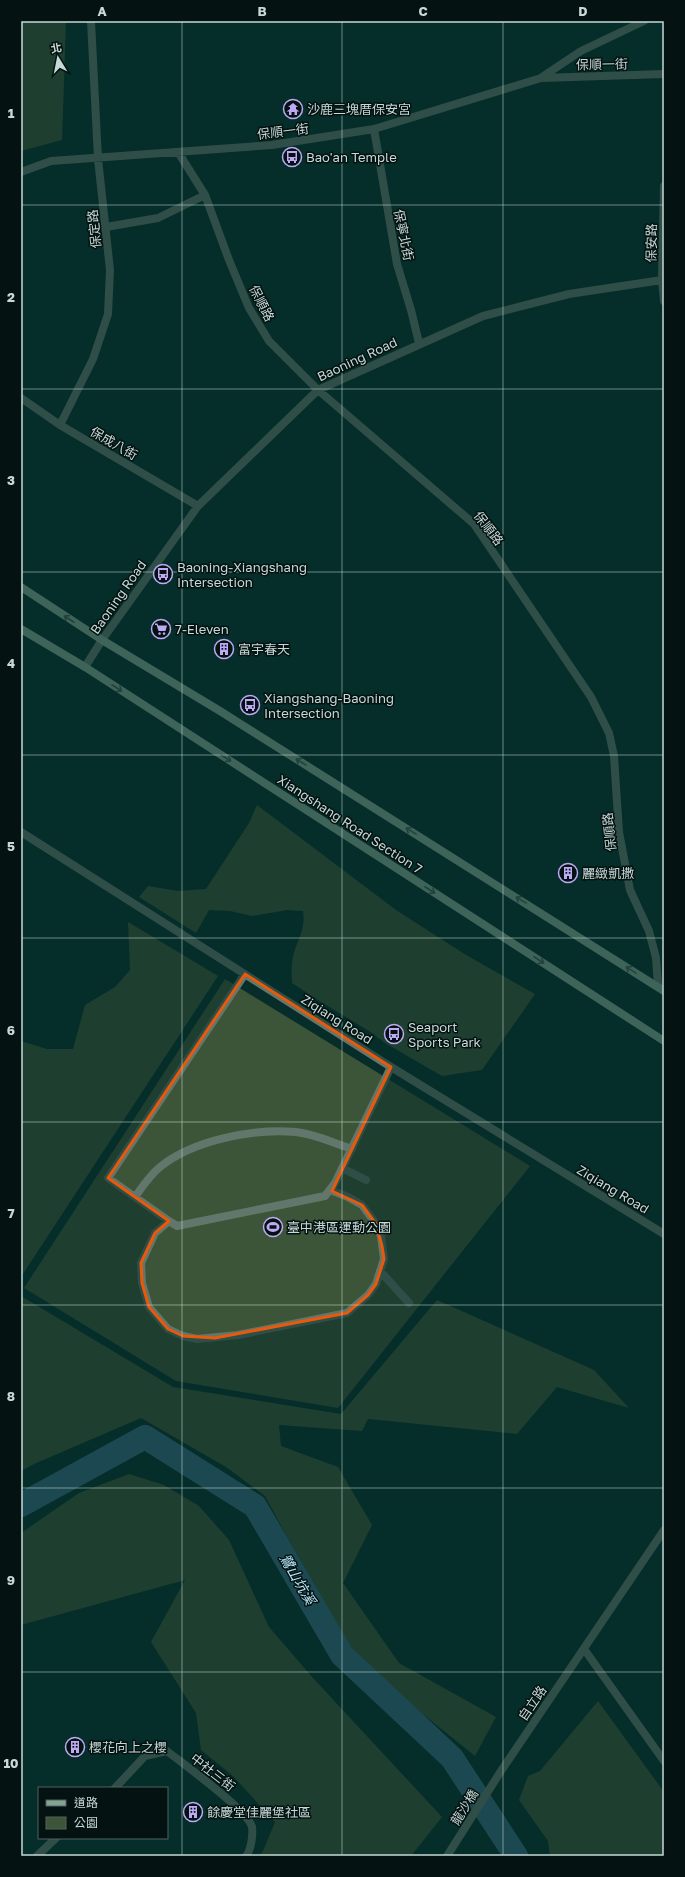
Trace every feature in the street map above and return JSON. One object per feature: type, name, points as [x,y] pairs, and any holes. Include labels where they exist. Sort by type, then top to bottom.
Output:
[{"type":"main road","name":"Xiangshang Road Section 7","points":[[21,587],[102,640],[240,724],[661,988]]},
{"type":"main road","name":"Xiangshang Road Section 7","points":[[21,629],[84,667],[664,1041]]},
{"type":"street","name":"保定路","points":[[60,425],[93,359],[108,314],[110,270],[98,159],[91,21]]},
{"type":"street","name":"保順一街","points":[[542,78],[581,51],[644,21]]},
{"type":"street","name":"保順一街","points":[[21,172],[50,161],[98,159],[272,145],[374,129],[542,78],[664,74]]},
{"type":"street","name":"保寧北街","points":[[374,129],[397,264],[419,343]]},
{"type":"street","name":"保順路","points":[[178,152],[205,195],[229,260],[249,308],[269,341],[318,390],[474,524],[591,697],[610,733],[615,764],[619,832],[630,890],[649,931],[656,958],[661,988]]},
{"type":"street","name":"保安路","points":[[664,186],[662,280],[664,301]]},
{"type":"street","points":[[106,227],[158,218],[205,195]]},
{"type":"street","name":"Baoning Road","points":[[84,667],[198,506],[318,390],[419,343],[483,316],[569,294],[662,280]]},
{"type":"street","name":"保成八街","points":[[21,398],[60,425],[198,506]]},
{"type":"street","name":"Ziqiang Road","points":[[21,832],[391,1067],[664,1234]]},
{"type":"street","points":[[245,974],[108,1178],[169,1221],[177,1226],[325,1196],[335,1184],[391,1067]]},
{"type":"street","points":[[135,1197],[160,1167],[177,1155],[226,1138],[273,1132],[297,1132],[318,1136],[352,1149]]},
{"type":"street","points":[[342,1168],[366,1180]]},
{"type":"street","points":[[169,1221],[155,1233],[141,1263],[142,1283],[149,1307],[168,1329],[183,1336],[197,1339],[215,1338],[347,1313],[368,1295],[376,1284],[384,1259],[381,1236],[376,1224],[362,1205],[348,1197],[330,1190]]},
{"type":"street","points":[[380,1271],[409,1303]]},
{"type":"street","name":"自立路","points":[[501,1771],[664,1530]]},
{"type":"street","points":[[584,1649],[664,1761]]},
{"type":"street","name":"中社三街","points":[[116,1787],[145,1756],[167,1751],[236,1806],[252,1826],[250,1851],[246,1856]]},
{"type":"street","name":"龍沙橋","points":[[448,1855],[501,1771]]},
{"type":"street","points":[[37,1856],[55,1839]]},
{"type":"highlighted area","points":[[245,974],[391,1067],[332,1191],[362,1205],[376,1224],[384,1259],[376,1284],[368,1295],[347,1313],[215,1338],[183,1336],[168,1329],[149,1307],[142,1283],[141,1263],[155,1233],[169,1221],[108,1178]]},
{"type":"green space","points":[[21,21],[66,21],[62,140],[21,151]]},
{"type":"green space","points":[[257,805],[396,910],[466,955],[535,994],[482,1070],[442,1076],[385,1043],[369,1031],[292,983],[293,957],[302,932],[304,918],[303,911],[287,910],[252,916],[230,911],[209,910],[196,933],[139,897],[148,886],[178,891],[206,889],[249,823]]},
{"type":"green space","points":[[128,922],[218,976],[21,1277],[21,1041],[47,1049],[73,1049],[85,1005],[115,987],[130,970]]},
{"type":"green space","name":"臺中港區運動公園","points":[[225,979],[530,1166],[338,1408],[176,1381],[24,1288]]},
{"type":"green space","points":[[21,1296],[173,1387],[341,1414],[437,1300],[594,1370],[629,1408],[557,1387],[517,1434],[368,1419],[362,1431],[279,1425],[281,1446],[338,1467],[372,1525],[343,1583],[399,1663],[496,1717],[475,1756],[400,1696],[350,1646],[265,1496],[226,1467],[141,1418],[21,1471]]},
{"type":"green space","points":[[129,1474],[164,1485],[199,1506],[229,1540],[269,1627],[313,1678],[442,1817],[411,1856],[259,1856],[263,1851],[275,1822],[233,1776],[201,1750],[196,1713],[151,1642],[185,1580],[21,1625],[21,1533],[79,1493]]},
{"type":"green space","points":[[598,1701],[664,1792],[664,1856],[550,1856],[548,1841],[519,1800],[528,1776],[540,1771]]},
{"type":"waterway","name":"鷺山坑溪","points":[[21,1505],[145,1437],[255,1506],[342,1655],[452,1758],[516,1856]]},
{"type":"place","name":"沙鹿三塊厝保安宮","points":[[293,109]]},
{"type":"place","name":"Bao'an Temple","points":[[292,157]]},
{"type":"place","name":"Baoning-Xiangshang Intersection","points":[[163,574]]},
{"type":"place","name":"7-Eleven","points":[[161,629]]},
{"type":"place","name":"富宇春天","points":[[224,649]]},
{"type":"place","name":"Xiangshang-Baoning Intersection","points":[[250,705]]},
{"type":"place","name":"麗緻凱撒","points":[[568,873]]},
{"type":"place","name":"Seaport Sports Park","points":[[394,1034]]},
{"type":"place","name":"臺中港區運動公園","points":[[273,1227]]},
{"type":"place","name":"櫻花向上之櫻","points":[[75,1747]]},
{"type":"place","name":"餘慶堂佳麗堡社區","points":[[193,1812]]}]
